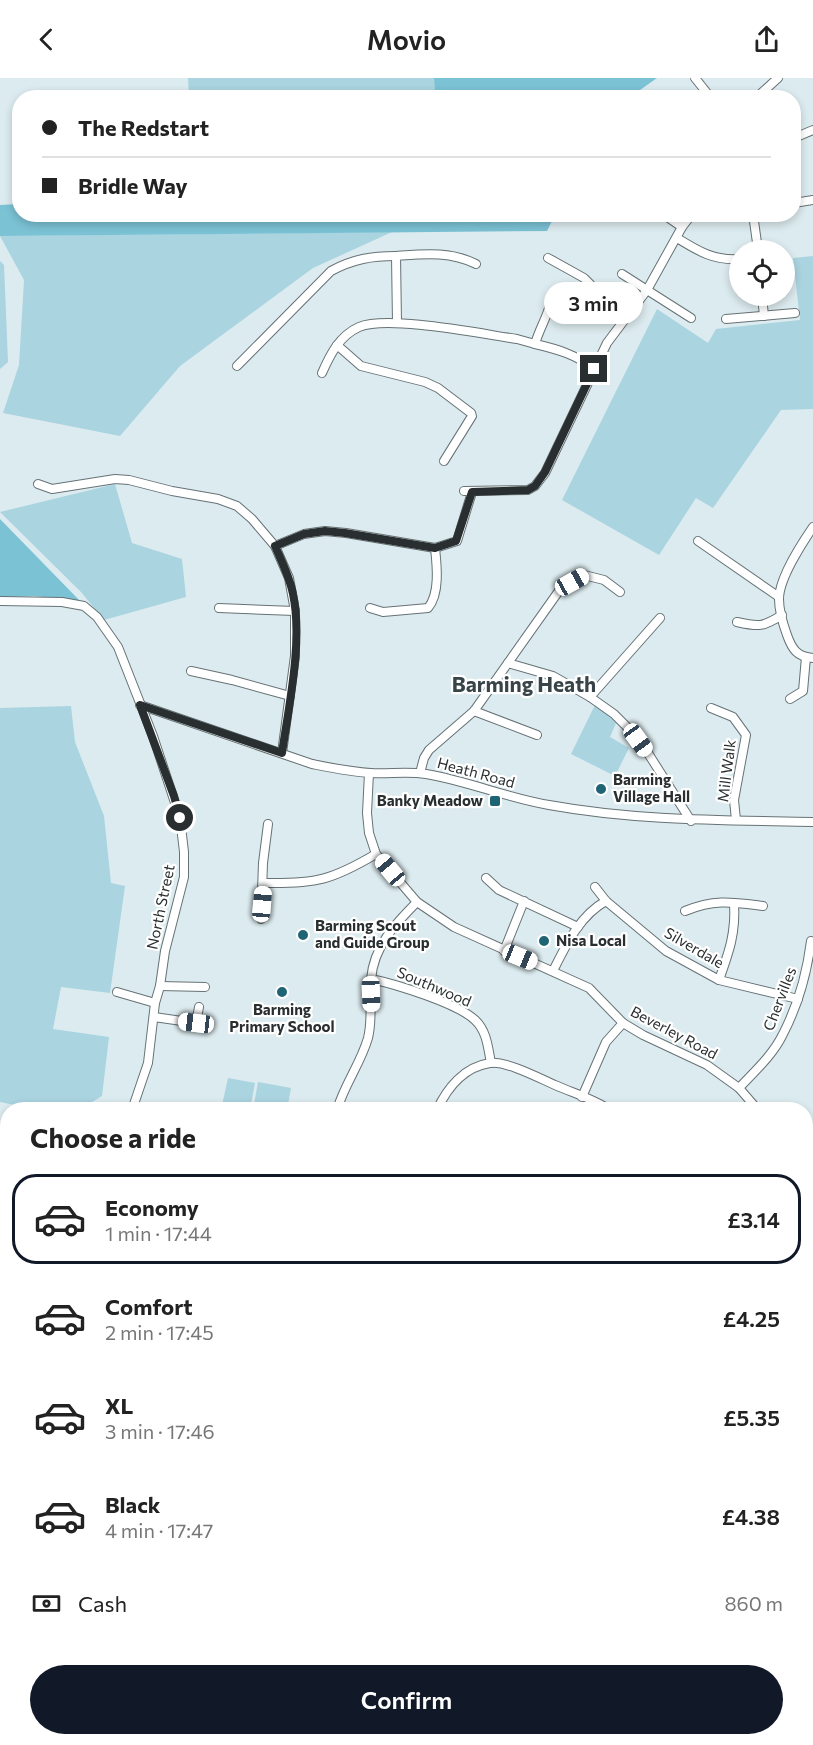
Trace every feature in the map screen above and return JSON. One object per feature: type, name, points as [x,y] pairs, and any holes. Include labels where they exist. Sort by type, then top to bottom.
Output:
[{"type":"street","points":[[695,78],[705,90]]},
{"type":"street","points":[[765,90],[778,78]]},
{"type":"street","points":[[675,222],[682,227]]},
{"type":"street","points":[[275,546],[304,534],[325,531],[435,548],[456,541],[462,524],[468,491],[528,490],[535,486],[545,472],[607,343],[648,288],[686,222]]},
{"type":"street","points":[[754,222],[757,240]]},
{"type":"street","points":[[677,238],[706,255],[729,260]]},
{"type":"street","points":[[237,366],[331,271],[345,263],[365,257],[445,254],[476,264]]},
{"type":"street","points":[[396,256],[397,323]]},
{"type":"street","points":[[548,258],[584,279],[626,319]]},
{"type":"street","points":[[622,274],[648,288],[691,318]]},
{"type":"street","points":[[535,345],[539,329],[550,305]]},
{"type":"street","points":[[763,306],[764,316]]},
{"type":"street","points":[[726,319],[795,313]]},
{"type":"street","points":[[321,373],[332,351],[348,334],[359,327],[384,322],[517,339],[558,350],[585,361],[594,369]]},
{"type":"street","points":[[337,345],[361,366],[432,385],[471,413],[472,416],[444,461]]},
{"type":"street","points":[[38,484],[52,489],[115,479],[129,480],[218,499],[237,506],[252,519],[275,546],[289,578],[296,611],[295,656],[282,753]]},
{"type":"street","points":[[790,699],[803,691],[809,657],[796,653],[791,646],[779,597],[797,551],[813,527]]},
{"type":"street","points":[[698,541],[779,597]]},
{"type":"street","points":[[370,608],[383,612],[428,608],[434,596],[435,548]]},
{"type":"street","points":[[420,773],[429,750],[474,711],[561,588],[584,575],[604,580],[620,592]]},
{"type":"street","name":"North Street","points":[[0,601],[62,602],[84,606],[97,617],[118,647],[174,796],[180,818],[184,877],[165,951],[155,1003],[148,1063],[135,1102]]},
{"type":"street","points":[[219,608],[296,611]]},
{"type":"street","points":[[737,622],[758,626],[769,623],[782,615]]},
{"type":"street","points":[[590,697],[660,618]]},
{"type":"street","points":[[508,663],[553,676],[614,714],[630,730],[691,821]]},
{"type":"street","points":[[191,671],[290,696]]},
{"type":"street","name":"Heath Road","points":[[140,705],[312,764],[369,773],[420,773],[451,778],[508,796],[588,811],[691,821],[813,822]]},
{"type":"street","name":"Mill Walk","points":[[711,708],[734,717],[746,735],[734,800],[736,820]]},
{"type":"street","points":[[474,711],[537,735]]},
{"type":"street","name":"Beverley Road","points":[[369,773],[367,813],[369,833],[376,854],[417,902],[454,927],[589,988],[623,1023],[707,1065],[739,1088],[751,1102]]},
{"type":"street","points":[[262,922],[263,863],[268,824]]},
{"type":"street","points":[[264,883],[314,882],[347,871],[376,854]]},
{"type":"street","points":[[486,878],[500,890],[578,927]]},
{"type":"street","name":"Silverdale","points":[[596,887],[606,901],[666,951],[719,980],[798,999]]},
{"type":"street","points":[[504,951],[524,901]]},
{"type":"street","points":[[553,970],[566,944],[578,927],[599,905],[606,901]]},
{"type":"street","points":[[340,1102],[367,1040],[372,1009],[371,979],[377,954],[392,928],[417,902]]},
{"type":"street","points":[[685,911],[706,903],[763,906]]},
{"type":"street","points":[[719,980],[733,942],[736,922],[734,903]]},
{"type":"street","name":"Chervilles","points":[[739,1088],[762,1064],[783,1036],[807,971],[812,941]]},
{"type":"street","name":"Southwood","points":[[371,979],[414,991],[460,1010],[475,1020],[484,1034],[490,1063]]},
{"type":"street","points":[[160,986],[205,987]]},
{"type":"street","points":[[117,992],[155,1003]]},
{"type":"street","points":[[154,1017],[196,1023],[199,1007]]},
{"type":"street","points":[[582,1096],[606,1042],[623,1023]]},
{"type":"street","points":[[442,1102],[452,1084],[467,1072],[490,1063],[518,1070],[594,1102]]},
{"type":"shaded area","points":[[188,78],[434,78],[435,90],[189,90]]},
{"type":"shaded area","points":[[434,78],[657,78],[640,90],[435,90]]},
{"type":"shaded area","points":[[12,204],[12,222],[552,222],[547,231],[0,236],[0,205]]},
{"type":"shaded area","points":[[392,232],[313,268],[180,366],[120,436],[3,413],[19,365],[24,280],[0,236]]},
{"type":"shaded area","points":[[813,256],[813,409],[781,410],[713,508],[696,498],[659,555],[562,500],[657,309],[708,343],[716,329],[800,320],[795,258]]},
{"type":"shaded area","points":[[0,261],[4,265],[8,362],[0,369]]},
{"type":"shaded area","points":[[115,484],[132,543],[182,559],[186,597],[104,620],[81,592],[0,512]]},
{"type":"shaded area","points":[[0,519],[80,601],[34,596],[0,597]]},
{"type":"shaded area","points":[[596,703],[616,723],[610,737],[629,748],[615,776],[571,754]]},
{"type":"shaded area","points":[[71,706],[75,742],[104,816],[111,883],[125,886],[110,993],[61,987],[53,1029],[109,1037],[102,1096],[92,1102],[0,1102],[0,708]]},
{"type":"shaded area","points":[[228,1078],[255,1083],[251,1102],[223,1102]]},
{"type":"shaded area","points":[[258,1082],[291,1088],[288,1102],[254,1102]]},
{"type":"place","name":"Barming Village Hall","points":[[601,789]]},
{"type":"place","name":"Banky Meadow","points":[[495,801]]},
{"type":"place","name":"Barming Scout and Guide Group","points":[[303,935]]},
{"type":"place","name":"Nisa Local","points":[[544,941]]},
{"type":"place","name":"Barming Primary School","points":[[282,992]]},
{"type":"district","name":"Barming Heath","points":[[524,685]]},
{"type":"route","points":[[180,818],[153,736],[140,705],[282,753],[295,656],[296,611],[289,578],[275,546],[304,534],[325,531],[435,548],[456,541],[472,492],[528,490],[535,486],[545,472],[571,421],[594,369]]}]
